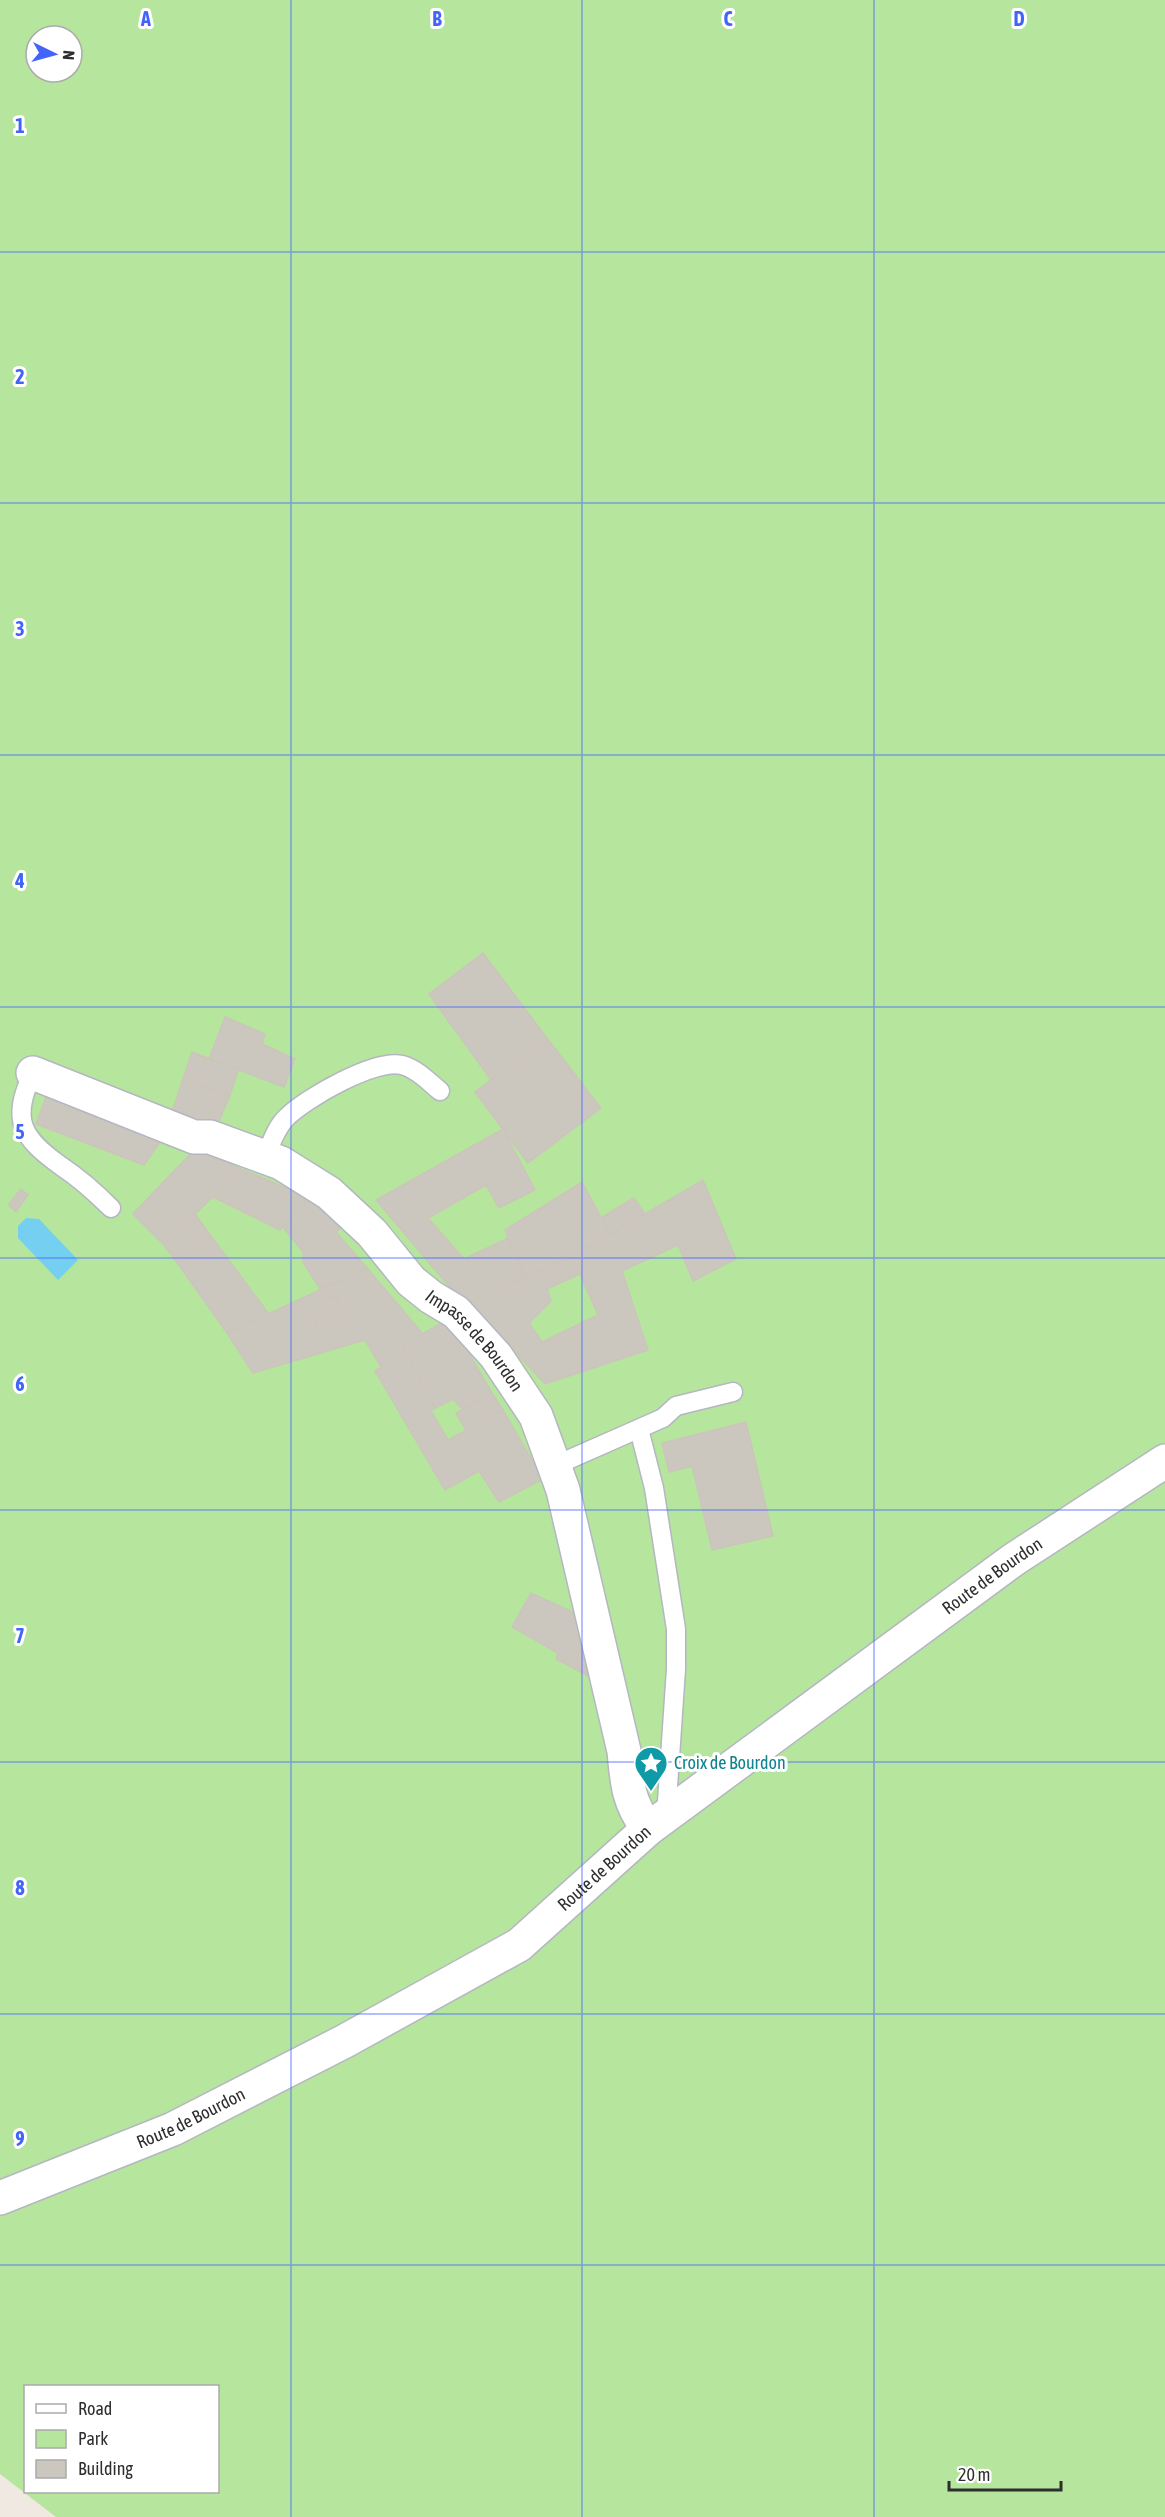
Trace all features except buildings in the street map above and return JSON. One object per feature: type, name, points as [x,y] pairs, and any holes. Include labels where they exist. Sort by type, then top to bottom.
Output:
[{"type":"street","name":"Impasse de Bourdon","points":[[33,1073],[194,1137],[210,1137],[281,1163],[328,1193],[372,1233],[411,1281],[430,1298],[456,1312],[496,1356],[536,1416],[563,1490],[621,1740],[627,1786],[634,1810],[657,1822]]},
{"type":"street","name":"Route de Bourdon","points":[[0,2198],[173,2129],[345,2041],[519,1945],[657,1822],[1013,1560],[1165,1461]]},
{"type":"lane","points":[[265,1157],[285,1118],[306,1101],[368,1071],[390,1064],[402,1065],[414,1070],[440,1091]]},
{"type":"lane","points":[[33,1073],[21,1106],[27,1137],[39,1151],[89,1186],[111,1208]]},
{"type":"lane","points":[[554,1466],[663,1418],[675,1406],[733,1392]]},
{"type":"lane","points":[[639,1429],[654,1488],[676,1629],[676,1669],[657,1822]]},
{"type":"green space","points":[[0,0],[1165,0],[1165,2517],[56,2517],[25,2493],[219,2493],[219,2385],[24,2385],[24,2492],[0,2474]]},
{"type":"water","points":[[26,1218],[39,1219],[78,1260],[58,1280],[18,1238],[18,1226]]},
{"type":"place","name":"Croix de Bourdon","points":[[651,1792]]}]
